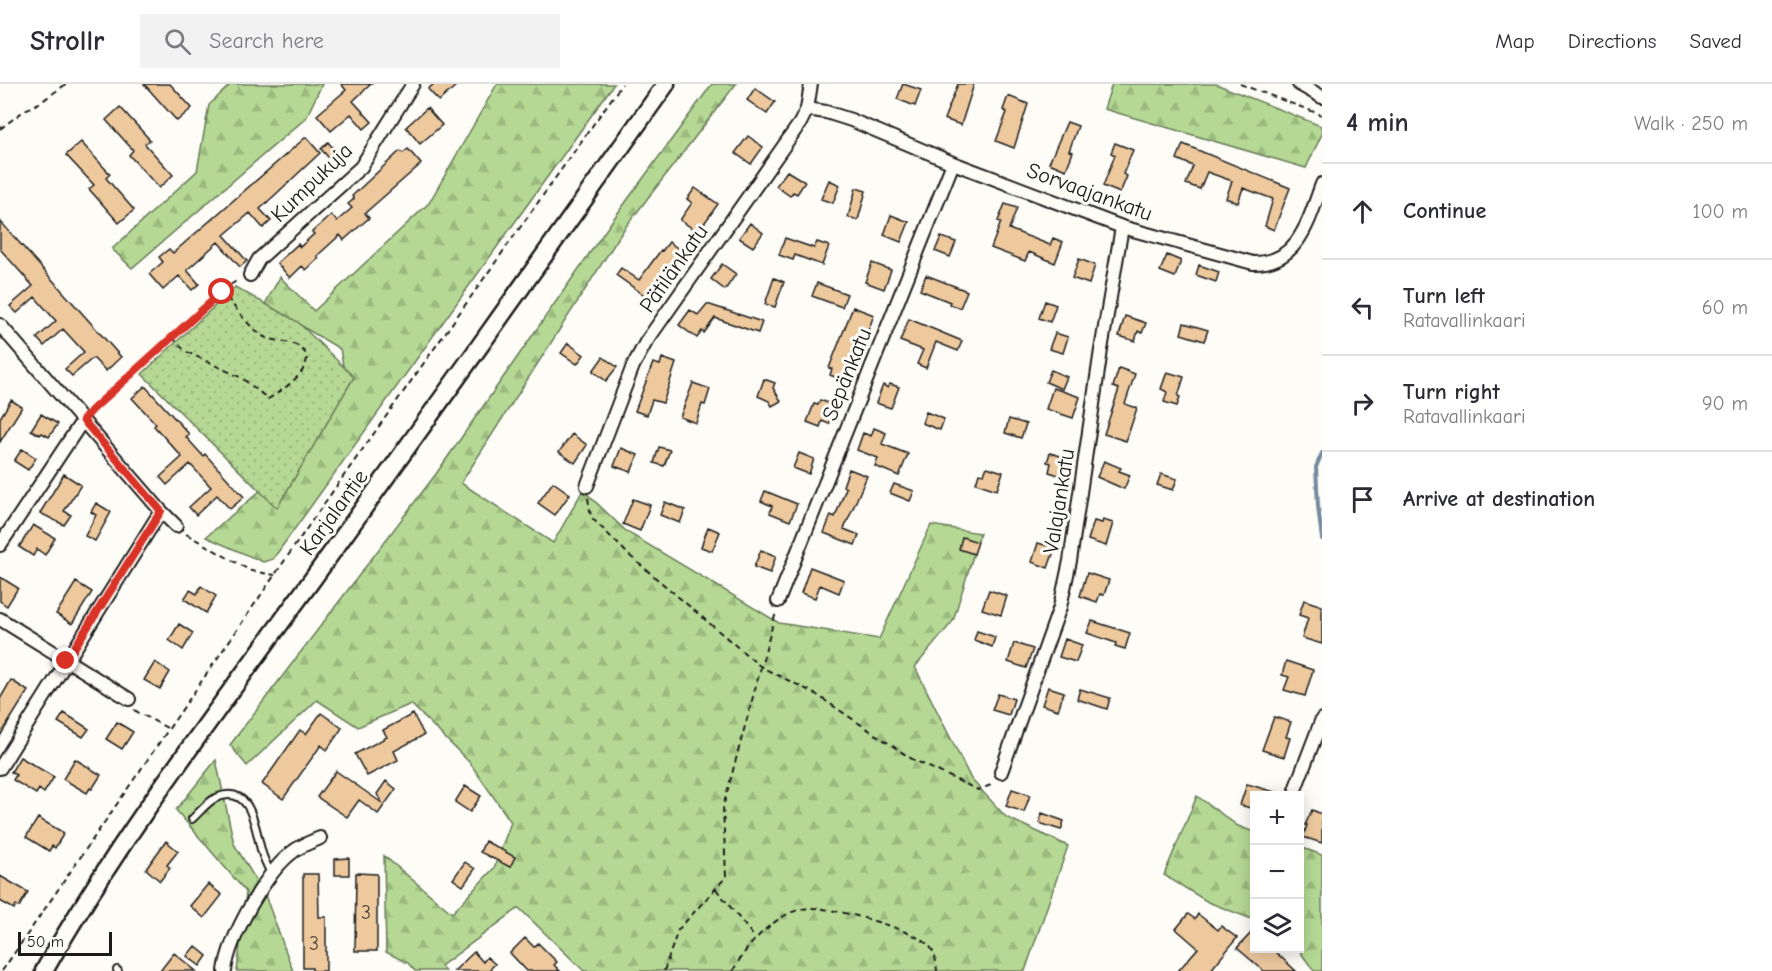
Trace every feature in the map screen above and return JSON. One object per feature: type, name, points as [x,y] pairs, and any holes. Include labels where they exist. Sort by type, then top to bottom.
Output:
[{"type":"main road","name":"Karjalantie","points":[[44,971],[68,930],[154,799],[666,84]]},
{"type":"street","name":"Kumpukuja","points":[[250,275],[259,259],[361,167],[413,84]]},
{"type":"street","name":"Pätilänkatu","points":[[587,486],[633,366],[646,342],[800,123],[807,109],[811,84]]},
{"type":"street","points":[[1299,84],[1322,97]]},
{"type":"street","name":"Sorvaajankatu","points":[[807,109],[851,120],[953,163],[1122,228],[1253,263],[1267,264],[1278,259],[1295,245],[1310,218],[1322,184]]},
{"type":"street","name":"Sepänkatu","points":[[778,601],[953,163]]},
{"type":"street","name":"Valajankatu","points":[[1001,771],[1060,607],[1070,561],[1101,350],[1122,228]]},
{"type":"street","points":[[0,325],[176,526]]},
{"type":"street","points":[[0,545],[83,420]]},
{"type":"street","points":[[0,768],[161,511]]},
{"type":"street","points":[[0,620],[129,699]]},
{"type":"street","points":[[1296,787],[1322,719]]},
{"type":"street","points":[[225,971],[236,934],[271,874],[295,850],[320,838]]},
{"type":"lane","points":[[192,819],[215,798],[229,795],[239,798],[250,809],[262,854],[271,874]]},
{"type":"path","points":[[0,129],[66,84]]},
{"type":"path","points":[[2,971],[274,575],[622,84]]},
{"type":"path","points":[[1240,84],[1322,115]]},
{"type":"path","points":[[83,420],[234,281],[250,275]]},
{"type":"path","points":[[172,337],[185,351],[242,378],[268,399],[290,386],[306,364],[306,356],[302,350],[292,344],[260,335],[222,292]]},
{"type":"path","points":[[587,486],[591,517],[630,556],[761,667],[814,693],[912,759],[978,790],[991,785],[1001,771]]},
{"type":"path","points":[[176,526],[251,571],[274,575]]},
{"type":"path","points":[[664,971],[678,930],[726,877],[723,807],[778,601]]},
{"type":"path","points":[[129,699],[135,710],[169,729]]},
{"type":"path","points":[[716,889],[755,938]]},
{"type":"path","points":[[733,971],[755,938],[790,914],[809,908],[842,913],[902,931],[926,942],[935,955],[937,971]]},
{"type":"green space","points":[[231,84],[322,84],[306,118],[132,268],[112,249],[197,171],[209,105]]},
{"type":"green space","points":[[497,84],[614,84],[273,559],[263,562],[206,537],[260,491],[277,507],[346,382],[340,349],[265,304],[280,277],[314,311],[429,203]]},
{"type":"green space","points":[[712,84],[736,84],[624,229],[461,483],[553,543],[583,490],[627,532],[779,623],[879,639],[931,525],[980,533],[953,621],[915,667],[971,779],[1006,817],[1068,846],[1025,971],[584,971],[519,908],[441,966],[445,971],[415,971],[408,963],[386,952],[384,856],[452,913],[494,868],[511,822],[470,763],[411,704],[358,727],[317,700],[247,766],[230,745],[436,474],[612,221]]},
{"type":"green space","points":[[1112,84],[1216,84],[1321,126],[1322,134],[1306,168],[1104,109]]},
{"type":"green space","points":[[235,287],[298,322],[354,377],[277,508],[142,374]]},
{"type":"green space","points":[[216,760],[234,844],[265,895],[293,971],[237,971],[246,892],[176,810]]},
{"type":"green space","points":[[1197,796],[1238,826],[1250,830],[1250,918],[1208,902],[1164,875]]},
{"type":"green space","points":[[1304,848],[1322,855],[1322,971],[1314,971],[1301,953],[1304,953]]},
{"type":"building","points":[[144,84],[170,84],[192,108],[177,121]]},
{"type":"building","points":[[341,84],[371,84],[353,101],[372,122],[364,129],[351,114],[331,131],[317,115],[346,90]]},
{"type":"building","points":[[434,84],[458,84],[439,101],[428,89]]},
{"type":"building","points":[[903,84],[921,90],[915,106],[897,99]]},
{"type":"building","points":[[958,84],[974,84],[961,125],[944,119]]},
{"type":"building","points":[[755,88],[775,102],[767,114],[747,100]]},
{"type":"building","points":[[1008,96],[1028,104],[1014,148],[996,141],[1007,112],[1003,110]]},
{"type":"building","points":[[120,107],[150,140],[145,144],[173,175],[159,188],[129,155],[133,150],[106,120]]},
{"type":"building","points":[[427,108],[442,125],[420,144],[406,127]]},
{"type":"building","points":[[1067,122],[1078,126],[1069,151],[1073,152],[1066,170],[1049,163]]},
{"type":"building","points":[[748,136],[763,147],[751,164],[735,153]]},
{"type":"building","points":[[306,137],[320,153],[260,209],[271,221],[263,228],[250,213],[224,235],[247,261],[240,267],[218,242],[187,270],[199,284],[192,290],[179,276],[163,290],[149,274],[163,262],[159,257],[169,249],[173,253]]},
{"type":"building","points":[[81,142],[110,174],[106,178],[134,210],[119,223],[89,189],[94,185],[66,155]]},
{"type":"building","points":[[328,142],[342,159],[335,165],[321,149]]},
{"type":"building","points":[[1115,143],[1133,150],[1123,174],[1127,176],[1120,193],[1103,186],[1115,155],[1111,153]]},
{"type":"building","points":[[1183,144],[1290,188],[1274,230],[1265,226],[1273,199],[1243,188],[1238,203],[1226,198],[1232,181],[1207,172],[1200,189],[1186,184],[1193,166],[1177,159]]},
{"type":"building","points":[[408,149],[421,164],[365,213],[369,218],[344,240],[340,235],[317,256],[319,258],[306,270],[302,266],[290,278],[277,263],[298,244],[300,247],[314,234],[312,232],[331,215],[337,221],[352,208],[348,204],[354,199],[352,196],[400,151],[403,153]]},
{"type":"building","points":[[787,171],[805,182],[797,194],[793,192],[790,196],[776,186]]},
{"type":"building","points":[[829,180],[840,185],[833,203],[821,199]]},
{"type":"building","points":[[695,188],[718,204],[698,232],[680,220],[692,203],[687,199]]},
{"type":"building","points":[[856,188],[866,191],[858,220],[848,217]]},
{"type":"building","points":[[1005,204],[1017,208],[1009,229],[1050,245],[1053,238],[1063,242],[1055,263],[1029,252],[1025,261],[991,248]]},
{"type":"building","points":[[891,215],[909,222],[901,242],[884,235]]},
{"type":"building","points":[[0,221],[121,357],[106,371],[93,358],[72,376],[65,369],[84,352],[63,329],[44,346],[37,338],[56,321],[35,297],[17,313],[10,306],[33,286],[0,249]]},
{"type":"building","points":[[750,223],[763,233],[753,247],[739,238]]},
{"type":"building","points":[[941,237],[956,242],[950,257],[935,251]]},
{"type":"building","points":[[785,238],[814,248],[817,242],[829,246],[822,265],[795,255],[793,260],[779,255]]},
{"type":"building","points":[[669,242],[684,253],[651,300],[616,275],[621,268],[639,280]]},
{"type":"building","points":[[1167,255],[1181,261],[1175,277],[1160,271]]},
{"type":"building","points":[[1079,259],[1095,265],[1089,284],[1072,278]]},
{"type":"building","points":[[872,263],[891,270],[884,289],[865,282]]},
{"type":"building","points":[[722,264],[736,274],[725,290],[711,279]]},
{"type":"building","points":[[1199,265],[1219,272],[1216,282],[1196,275]]},
{"type":"building","points":[[926,275],[967,291],[960,308],[920,290]]},
{"type":"building","points":[[774,278],[784,282],[775,307],[765,304]]},
{"type":"building","points":[[817,283],[847,294],[842,307],[812,296]]},
{"type":"building","points":[[1045,301],[1056,305],[1050,322],[1039,318]]},
{"type":"building","points":[[707,304],[762,322],[758,333],[715,318],[704,333],[702,331],[697,338],[679,325],[690,310],[698,315]]},
{"type":"building","points":[[853,307],[874,315],[863,344],[856,341],[849,361],[855,363],[847,382],[830,375],[832,369],[829,368]]},
{"type":"building","points":[[1125,316],[1146,323],[1142,333],[1138,331],[1135,341],[1119,336]]},
{"type":"building","points":[[909,319],[962,341],[958,351],[936,342],[926,368],[917,364],[923,350],[900,341]]},
{"type":"building","points":[[1184,323],[1208,330],[1204,341],[1181,334]]},
{"type":"building","points":[[1055,333],[1068,337],[1063,353],[1049,349]]},
{"type":"building","points":[[568,343],[584,355],[577,364],[561,353]]},
{"type":"building","points":[[603,357],[617,367],[606,381],[593,371]]},
{"type":"building","points":[[662,358],[676,363],[663,403],[652,400],[647,415],[635,411],[653,363],[660,365]]},
{"type":"building","points":[[1119,368],[1135,374],[1125,404],[1137,408],[1126,441],[1104,434],[1119,389],[1113,387]]},
{"type":"building","points":[[1051,370],[1067,377],[1062,389],[1046,382]]},
{"type":"building","points":[[1167,372],[1184,377],[1177,406],[1164,402],[1167,392],[1161,389]]},
{"type":"building","points":[[764,379],[775,383],[773,388],[781,401],[772,406],[769,401],[758,396]]},
{"type":"building","points":[[693,383],[710,389],[696,423],[680,417]]},
{"type":"building","points":[[890,384],[899,387],[891,408],[876,403],[883,385],[888,388]]},
{"type":"building","points":[[145,386],[189,434],[186,437],[203,456],[205,454],[244,497],[230,509],[217,495],[196,515],[189,507],[211,487],[190,464],[167,485],[160,477],[182,457],[132,398]]},
{"type":"building","points":[[1053,388],[1080,397],[1073,418],[1046,409]]},
{"type":"building","points":[[11,400],[22,407],[0,442],[0,418]]},
{"type":"building","points":[[820,400],[836,406],[829,424],[822,421],[820,427],[807,422],[814,404],[818,405]]},
{"type":"building","points":[[926,412],[944,419],[940,430],[922,423]]},
{"type":"building","points":[[41,414],[58,424],[49,437],[31,430]]},
{"type":"building","points":[[1009,419],[1026,424],[1021,438],[1005,433]]},
{"type":"building","points":[[874,428],[886,433],[882,444],[908,454],[899,476],[875,466],[878,458],[857,450],[863,433],[871,436]]},
{"type":"building","points":[[572,434],[587,445],[575,463],[559,452]]},
{"type":"building","points":[[659,447],[670,450],[664,466],[654,463]]},
{"type":"building","points":[[621,448],[638,455],[631,472],[614,466]]},
{"type":"building","points":[[22,449],[36,458],[28,470],[14,461]]},
{"type":"building","points":[[799,453],[814,459],[809,474],[793,468]]},
{"type":"building","points":[[1050,453],[1071,459],[1065,477],[1049,472],[1051,463],[1047,462]]},
{"type":"building","points":[[1104,461],[1121,468],[1119,471],[1130,475],[1124,489],[1097,477]]},
{"type":"building","points":[[987,467],[1003,472],[997,490],[976,483],[979,473],[984,474]]},
{"type":"building","points":[[849,469],[867,476],[844,529],[859,535],[855,545],[824,533],[831,515],[835,517],[846,488],[843,486]]},
{"type":"building","points":[[64,474],[81,485],[64,511],[71,515],[64,525],[40,513]]},
{"type":"building","points":[[1161,474],[1177,479],[1173,490],[1157,485]]},
{"type":"building","points":[[553,482],[570,494],[555,515],[538,503]]},
{"type":"building","points":[[894,484],[914,491],[910,501],[890,493]]},
{"type":"building","points":[[765,491],[797,504],[790,521],[770,513],[772,506],[761,501]]},
{"type":"building","points":[[633,499],[650,505],[640,531],[623,524]]},
{"type":"building","points":[[665,502],[685,510],[680,523],[660,515]]},
{"type":"building","points":[[96,503],[111,512],[95,541],[85,536],[96,515],[91,512]]},
{"type":"building","points":[[1103,520],[1113,523],[1106,546],[1088,540],[1094,521],[1102,523]]},
{"type":"building","points":[[33,525],[55,538],[45,555],[37,549],[33,556],[19,547]]},
{"type":"building","points":[[708,527],[720,532],[712,551],[701,547]]},
{"type":"building","points":[[962,537],[978,542],[974,554],[959,549]]},
{"type":"building","points":[[1038,543],[1055,548],[1048,568],[1032,562]]},
{"type":"building","points":[[761,550],[776,556],[770,573],[754,567]]},
{"type":"building","points":[[810,567],[844,580],[839,593],[820,585],[815,598],[801,593]]},
{"type":"building","points":[[1087,573],[1109,580],[1104,595],[1100,594],[1097,602],[1080,596]]},
{"type":"building","points":[[0,577],[18,588],[7,606],[0,601]]},
{"type":"building","points":[[76,582],[92,592],[72,624],[56,614]]},
{"type":"building","points":[[201,586],[216,596],[206,613],[184,599],[190,590],[197,594]]},
{"type":"building","points":[[989,590],[1007,596],[1001,615],[982,609]]},
{"type":"building","points":[[1304,600],[1322,606],[1322,644],[1302,638],[1308,618],[1299,615]]},
{"type":"building","points":[[1092,621],[1130,633],[1125,649],[1115,646],[1116,643],[1087,633]]},
{"type":"building","points":[[179,624],[193,633],[183,650],[169,640]]},
{"type":"building","points":[[977,631],[995,637],[992,647],[974,640]]},
{"type":"building","points":[[1065,639],[1082,645],[1076,662],[1059,657]]},
{"type":"building","points":[[1014,643],[1033,649],[1026,668],[1008,662]]},
{"type":"building","points":[[1286,661],[1313,670],[1305,696],[1284,690],[1289,677],[1282,675]]},
{"type":"building","points":[[155,662],[170,672],[160,689],[144,680]]},
{"type":"building","points":[[11,680],[28,691],[0,736],[0,699]]},
{"type":"building","points":[[1048,687],[1064,692],[1058,710],[1042,705]]},
{"type":"building","points":[[1080,689],[1110,698],[1107,709],[1077,699]]},
{"type":"building","points":[[998,694],[1014,699],[1009,715],[992,710]]},
{"type":"building","points":[[64,713],[89,729],[83,737],[58,722]]},
{"type":"building","points":[[321,713],[342,728],[327,750],[321,745],[283,799],[262,784],[300,730],[306,734]]},
{"type":"building","points":[[413,714],[424,735],[394,751],[398,760],[367,776],[355,754],[387,737],[383,730]]},
{"type":"building","points":[[1274,717],[1291,722],[1286,737],[1290,738],[1284,757],[1262,750]]},
{"type":"building","points":[[117,722],[133,732],[122,749],[106,739]]},
{"type":"building","points":[[20,757],[54,777],[44,793],[39,789],[36,794],[13,780],[16,775],[11,772]]},
{"type":"building","points":[[75,759],[101,775],[87,793],[63,779]]},
{"type":"building","points":[[336,771],[382,803],[377,794],[386,781],[396,789],[378,814],[359,800],[347,817],[317,797]]},
{"type":"building","points":[[1247,784],[1271,791],[1250,791],[1250,808],[1240,805]]},
{"type":"building","points":[[465,786],[481,796],[470,812],[455,802]]},
{"type":"building","points":[[1012,789],[1030,795],[1024,812],[1006,806]]},
{"type":"building","points":[[1312,810],[1322,814],[1322,843],[1304,837],[1307,825],[1305,825]]},
{"type":"building","points":[[1042,813],[1064,821],[1061,830],[1039,823]]},
{"type":"building","points":[[38,818],[64,833],[55,848],[52,846],[49,851],[26,837]]},
{"type":"building","points":[[166,841],[178,851],[167,865],[170,868],[160,881],[146,869]]},
{"type":"building","points":[[485,841],[515,857],[510,867],[480,852]]},
{"type":"building","points":[[349,858],[349,875],[335,875],[335,859]]},
{"type":"building","points":[[465,862],[475,869],[463,886],[453,879]]},
{"type":"building","points":[[356,873],[377,874],[377,951],[355,951]]},
{"type":"building","points":[[303,874],[318,874],[319,917],[326,917],[326,971],[312,971],[312,968],[303,968]]},
{"type":"building","points":[[0,876],[28,892],[19,907],[16,905],[14,909],[0,901]]},
{"type":"building","points":[[208,884],[222,895],[204,918],[190,906]]},
{"type":"building","points":[[1188,914],[1195,919],[1198,914],[1218,930],[1221,926],[1237,938],[1210,971],[1178,971],[1198,948],[1176,929]]},
{"type":"building","points":[[1250,934],[1250,953],[1276,953],[1296,971],[1264,971],[1237,948]]},
{"type":"building","points":[[525,938],[534,947],[538,943],[557,962],[554,965],[560,971],[527,971],[510,953]]},
{"type":"building","points":[[195,946],[207,956],[200,966],[187,956]]},
{"type":"building","points":[[474,952],[483,962],[487,957],[495,964],[490,969],[492,971],[454,971]]},
{"type":"building","points":[[174,953],[196,971],[160,971]]},
{"type":"waterway","points":[[1322,453],[1316,467],[1322,539]]},
{"type":"route","points":[[66,661],[161,511],[83,420],[222,292]]}]
